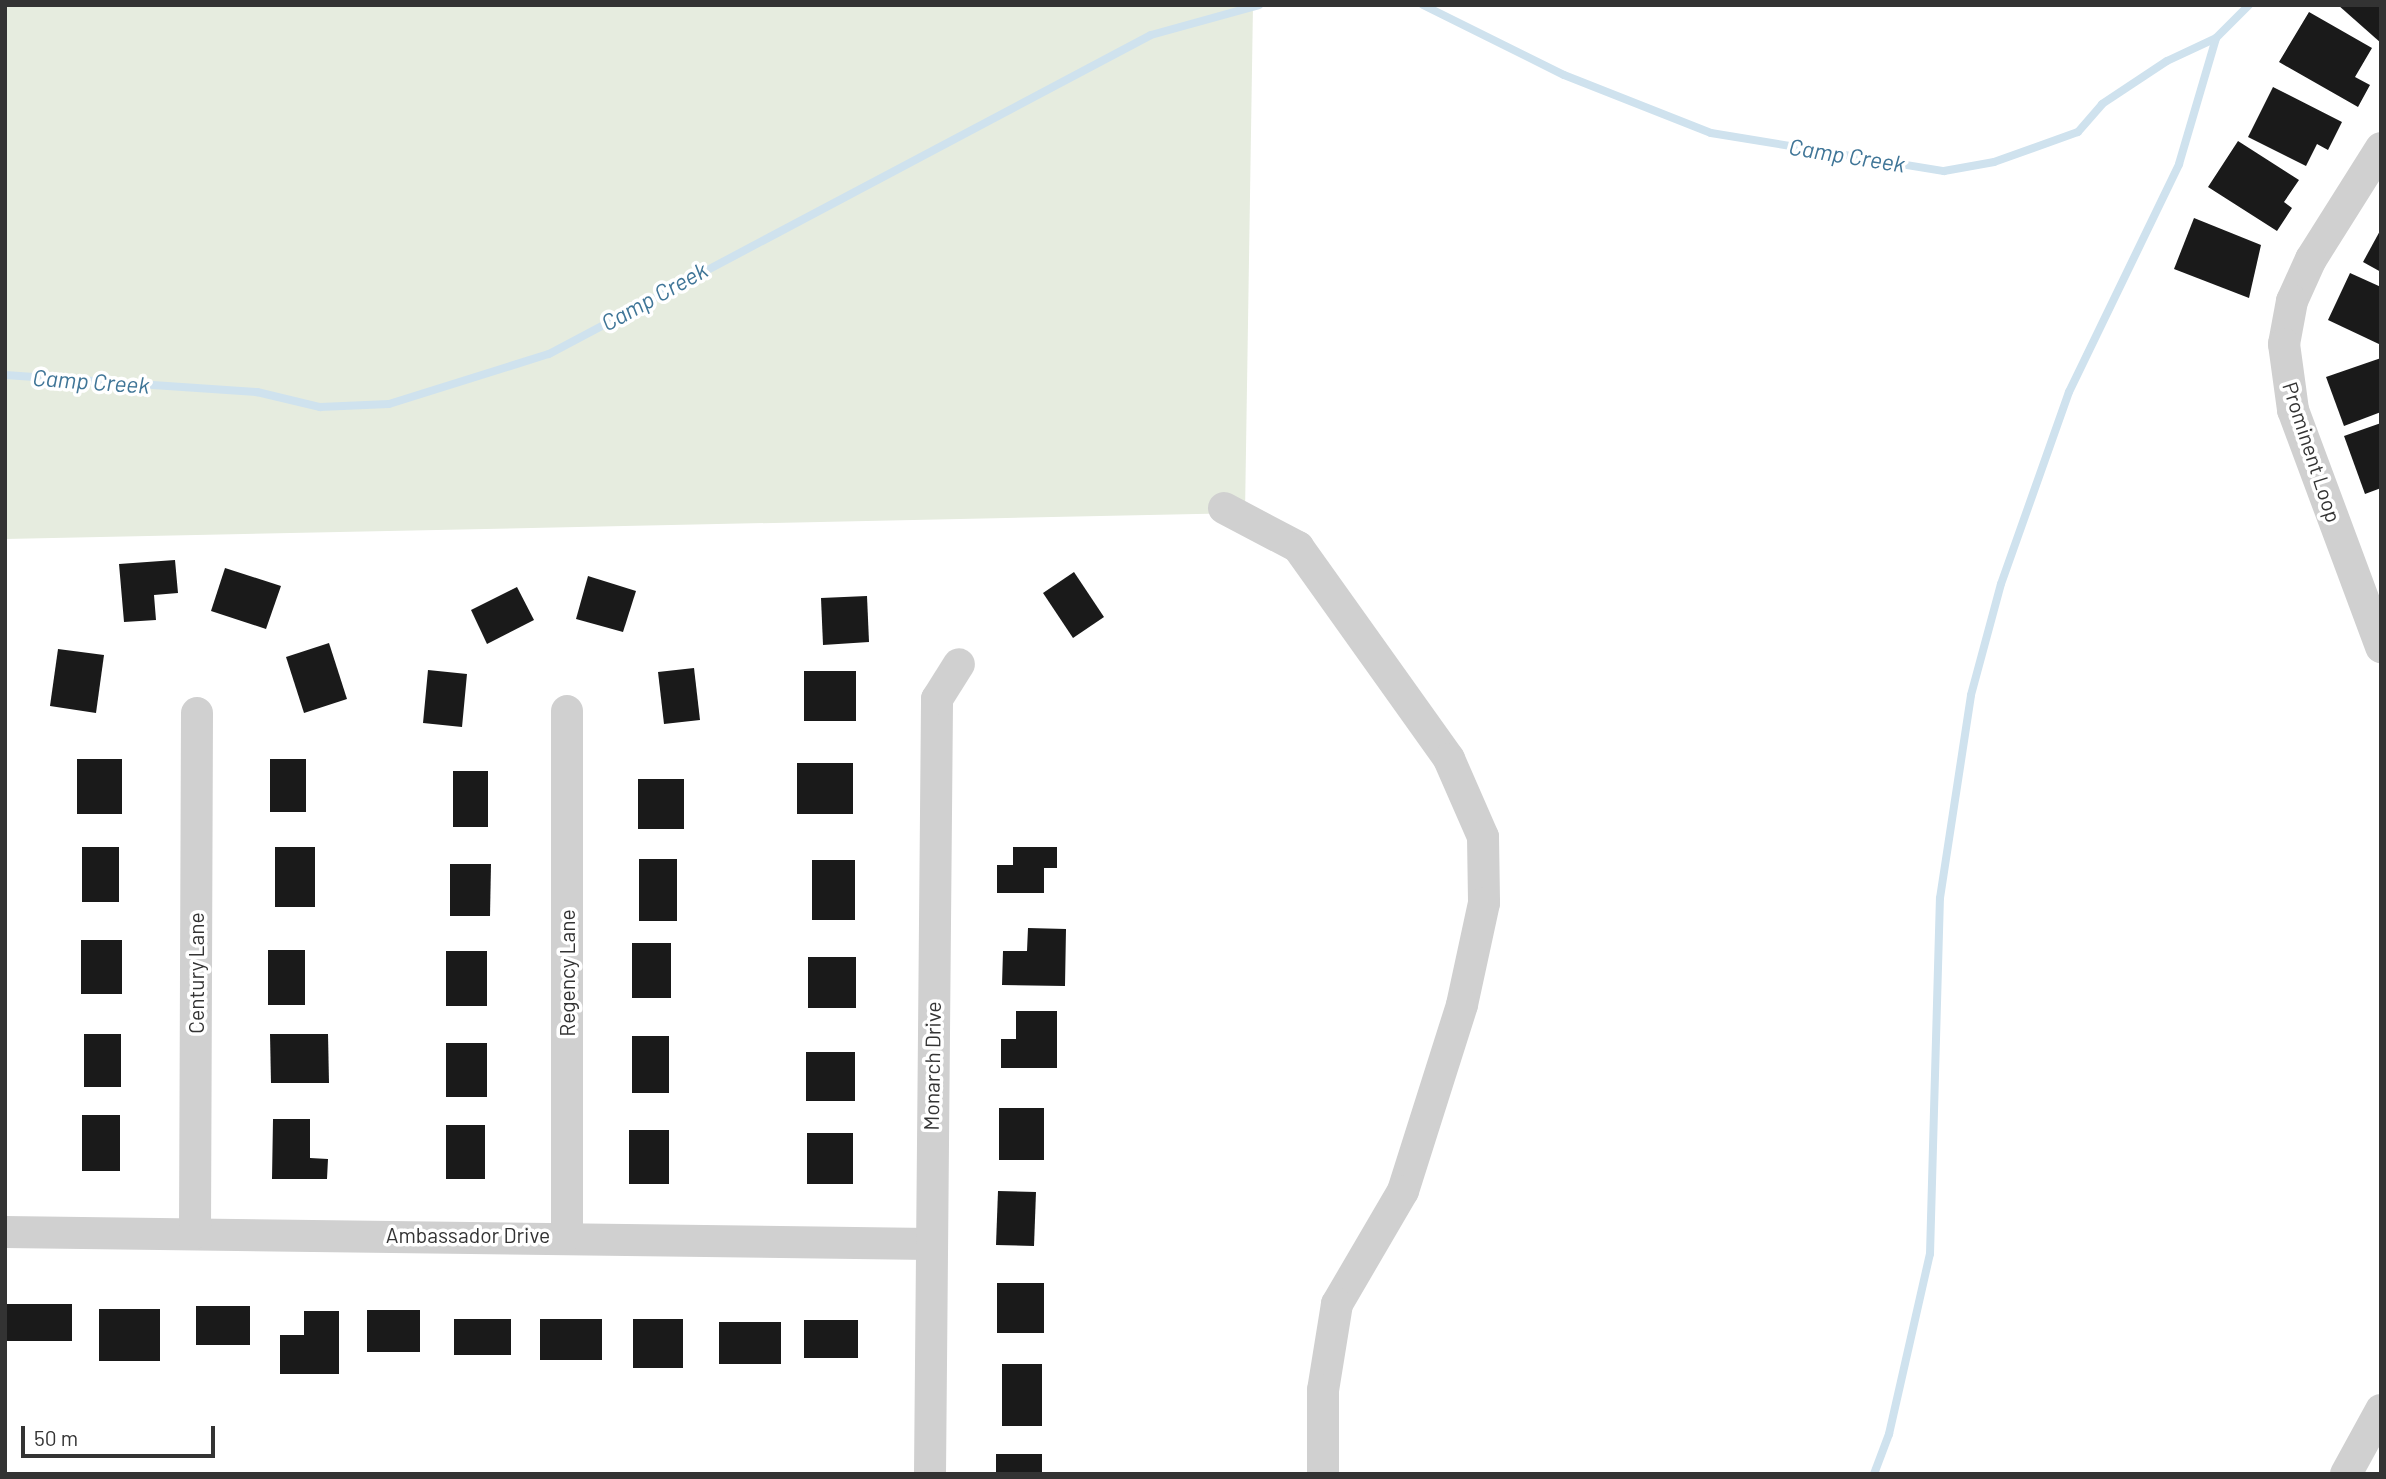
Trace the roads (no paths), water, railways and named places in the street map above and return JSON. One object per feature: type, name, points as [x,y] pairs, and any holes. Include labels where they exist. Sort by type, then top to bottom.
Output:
[{"type":"street","name":"Prominent Loop","points":[[2381,148],[2311,259],[2292,301],[2284,344],[2293,410],[2381,647]]},
{"type":"street","points":[[1224,508],[1298,547],[1449,759],[1483,838],[1484,903],[1462,1005],[1404,1191],[1337,1304],[1323,1390],[1323,1474]]},
{"type":"street","name":"Monarch Drive","points":[[930,1474],[937,699],[958,664]]},
{"type":"street","name":"Regency Lane","points":[[567,1235],[568,711]]},
{"type":"street","name":"Century Lane","points":[[195,1233],[197,713]]},
{"type":"street","name":"Ambassador Drive","points":[[5,1232],[567,1235],[930,1244]]},
{"type":"street","points":[[2346,1474],[2381,1410]]},
{"type":"waterway","name":"Camp Creek","points":[[5,375],[257,392],[320,407],[389,404],[549,354],[1151,35],[1259,5]]},
{"type":"waterway","name":"Camp Creek","points":[[1423,5],[1564,75],[1711,133],[1944,171],[1994,162],[2078,132],[2102,104],[2167,61],[2216,38],[2249,5]]},
{"type":"waterway","points":[[1874,1474],[1889,1434],[1930,1254],[1940,898],[1971,695],[2001,584],[2069,392],[2179,164],[2216,38]]}]
